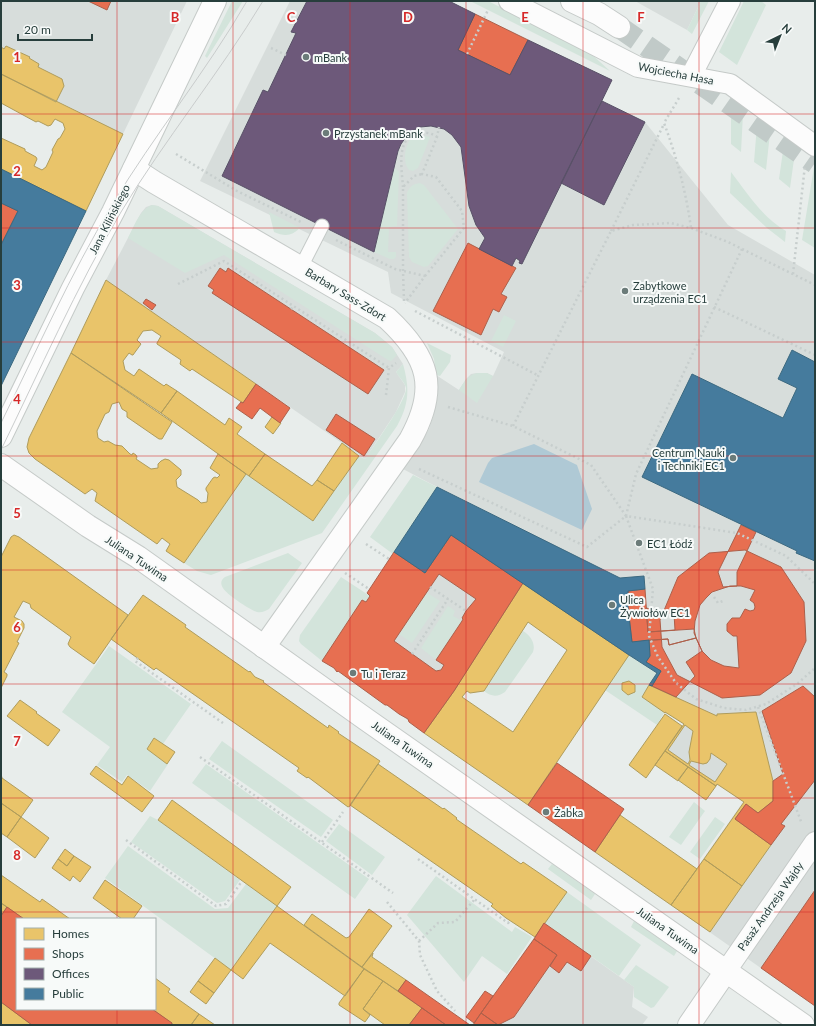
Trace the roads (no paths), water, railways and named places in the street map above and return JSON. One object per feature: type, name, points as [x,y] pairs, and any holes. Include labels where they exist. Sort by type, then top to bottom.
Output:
[{"type":"street","name":"Jana Kilińskiego","points":[[1,436],[69,295],[134,169],[215,1]]},
{"type":"street","name":"Wojciecha Hasa","points":[[508,1],[638,67],[730,84],[811,143]]},
{"type":"street","points":[[572,1],[598,14],[619,27]]},
{"type":"street","points":[[691,76],[730,1]]},
{"type":"street","name":"Barbary Sass-Zdort","points":[[134,169],[387,318],[403,333],[416,352],[425,372],[427,390],[426,403],[417,428],[264,647]]},
{"type":"street","name":"Juliana Tuwima","points":[[1,465],[88,526],[138,557],[803,1025]]},
{"type":"street","name":"Pasaż Andrzeja Wajdy","points":[[726,971],[813,844]]},
{"type":"street","points":[[689,1025],[726,971]]},
{"type":"lane","points":[[301,267],[322,226]]},
{"type":"water","points":[[534,444],[577,465],[592,509],[582,530],[479,482],[492,458]]},
{"type":"tunnel","points":[[619,27],[815,163]]},
{"type":"tram line","points":[[1,423],[68,285],[112,205],[128,179],[215,53],[247,1]]},
{"type":"tram line","points":[[1,450],[89,270],[121,212],[263,1]]},
{"type":"place","name":"mBank","points":[[306,57]]},
{"type":"place","name":"Przystanek mBank","points":[[326,133]]},
{"type":"place","name":"Zabytkowe urządzenia EC1","points":[[625,291]]},
{"type":"place","name":"Centrum Nauki i Techniki EC1","points":[[733,458]]},
{"type":"place","name":"EC1 Łódź","points":[[639,543]]},
{"type":"place","name":"Ulica Żywiołów EC1","points":[[612,605]]},
{"type":"place","name":"Tu i Teraz","points":[[353,673]]},
{"type":"place","name":"Żabka","points":[[546,812]]}]
